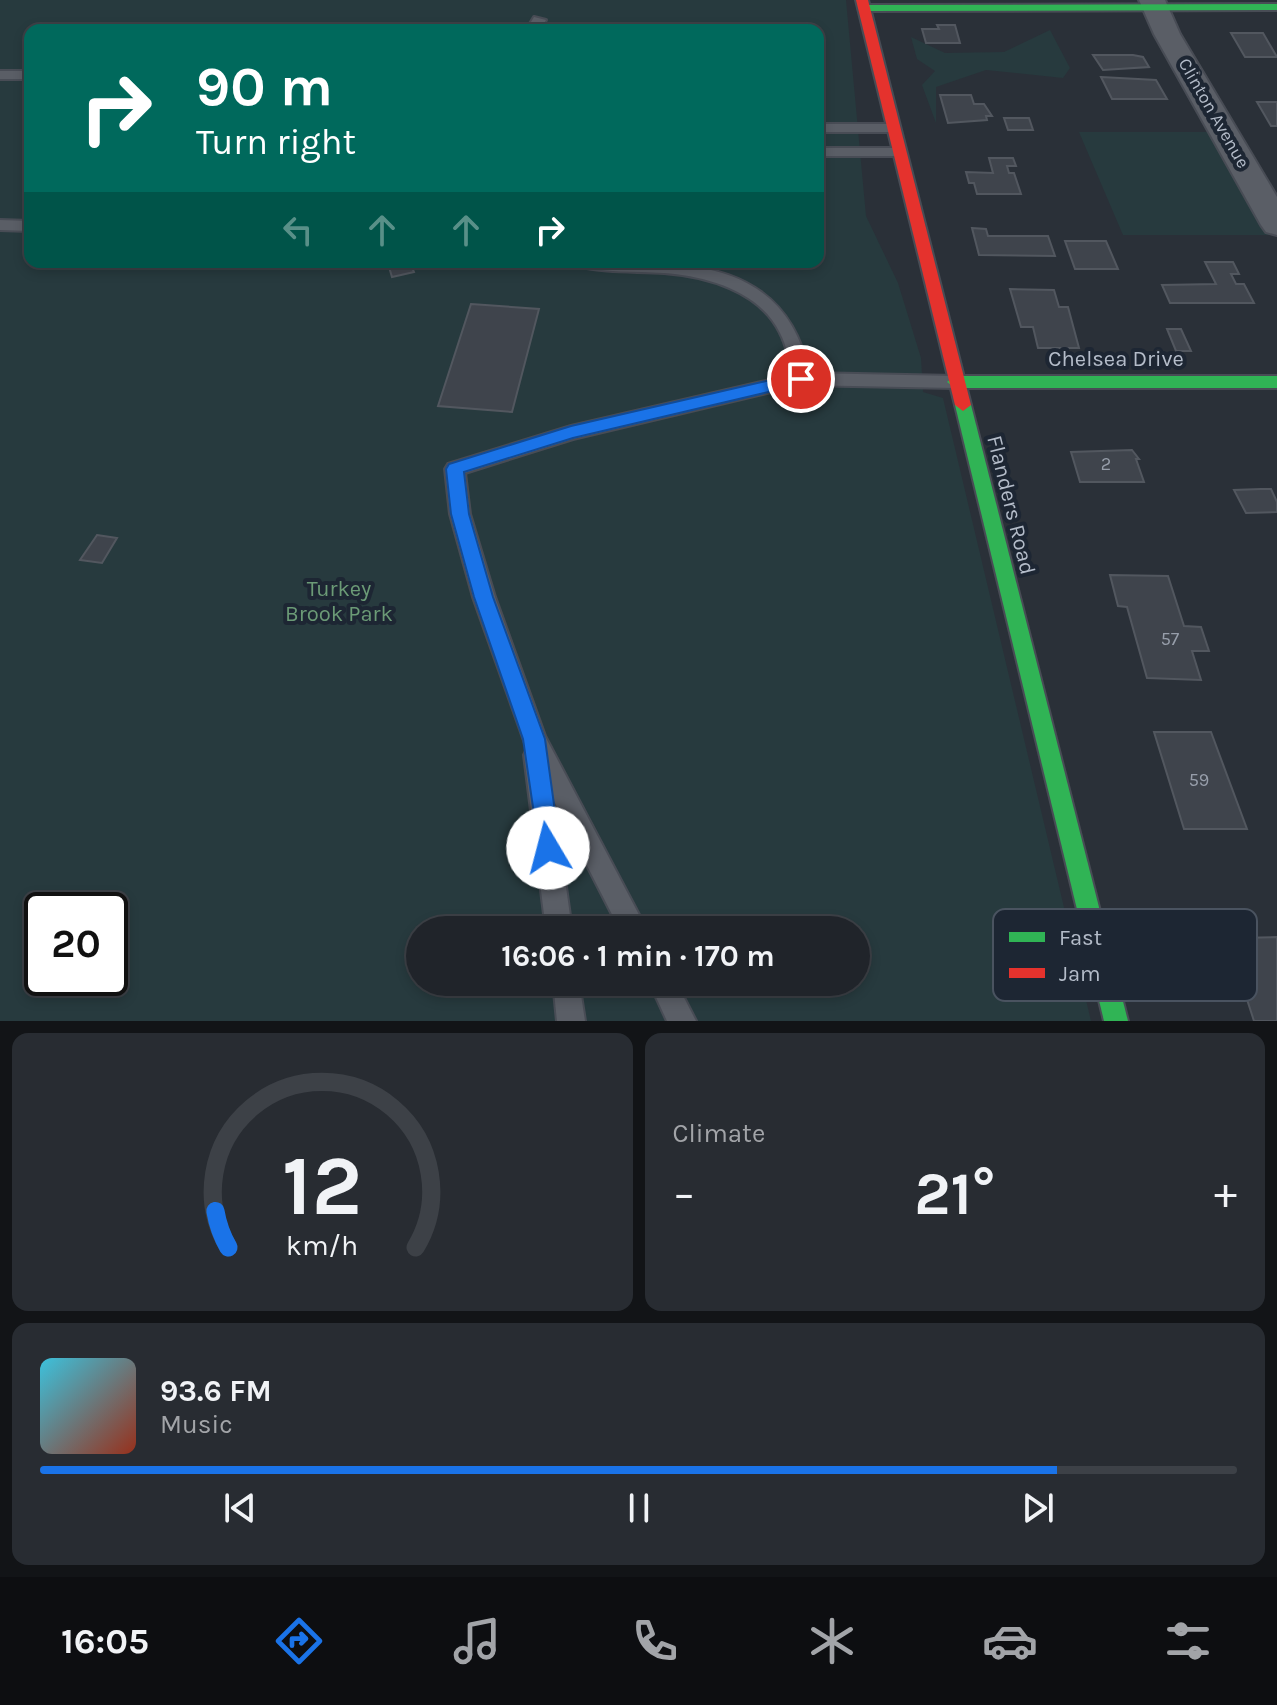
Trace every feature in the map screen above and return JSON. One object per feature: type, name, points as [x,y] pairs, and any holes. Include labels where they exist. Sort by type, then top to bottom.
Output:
[{"type":"main road","points":[[863,4],[1277,7]]},
{"type":"main road","name":"Flanders Road","points":[[863,4],[1088,909]]},
{"type":"main road","name":"Chelsea Drive","points":[[955,382],[1277,382]]},
{"type":"main road","name":"Flanders Road","points":[[1111,1001],[1116,1021]]},
{"type":"street","name":"Clinton Avenue","points":[[1154,4],[1167,34],[1277,225]]},
{"type":"lane","points":[[0,75],[24,75]]},
{"type":"lane","points":[[824,128],[893,128]]},
{"type":"lane","points":[[824,152],[899,152]]},
{"type":"lane","points":[[0,225],[24,226]]},
{"type":"lane","points":[[649,268],[700,270],[737,284],[762,301],[790,336],[801,379]]},
{"type":"lane","points":[[627,916],[534,739],[484,597],[460,514],[455,469],[571,433],[801,379],[955,382]]},
{"type":"lane","points":[[534,739],[557,916]]},
{"type":"lane","points":[[568,996],[571,1021]]},
{"type":"lane","points":[[669,996],[682,1021]]},
{"type":"green space","name":"Turkey Brook Park","points":[[0,0],[846,0],[866,216],[898,283],[921,358],[923,392],[943,398],[1064,909],[993,909],[993,1001],[1086,1001],[1091,1021],[0,1021]]},
{"type":"green space","points":[[1050,30],[1070,68],[1063,78],[986,70],[936,87],[936,123],[922,85],[935,71],[917,59],[911,37],[945,53],[1004,52]]},
{"type":"green space","points":[[1079,132],[1213,132],[1271,235],[1123,235]]},
{"type":"building","points":[[937,25],[955,25],[960,43],[926,43],[922,29],[939,29]]},
{"type":"building","points":[[1231,33],[1263,33],[1277,57],[1245,57]]},
{"type":"building","points":[[1093,55],[1143,57],[1149,67],[1103,70]]},
{"type":"building","points":[[1101,77],[1156,80],[1167,99],[1112,99]]},
{"type":"building","points":[[940,95],[971,95],[974,104],[984,104],[992,116],[986,116],[987,120],[948,123]]},
{"type":"building","points":[[1257,102],[1277,102],[1277,126],[1271,126]]},
{"type":"building","points":[[1004,118],[1029,118],[1033,130],[1008,130]]},
{"type":"building","points":[[989,158],[1013,158],[1016,166],[1007,166],[1009,173],[1014,173],[1021,194],[977,194],[966,172],[993,173]]},
{"type":"building","points":[[972,228],[986,229],[988,236],[1048,236],[1055,256],[979,255]]},
{"type":"building","points":[[1065,241],[1106,241],[1118,269],[1075,269]]},
{"type":"building","points":[[1205,262],[1233,262],[1239,274],[1231,274],[1236,284],[1244,284],[1254,303],[1170,303],[1162,285],[1216,284]]},
{"type":"building","points":[[389,268],[412,268],[414,272],[392,277]]},
{"type":"building","points":[[1010,289],[1054,290],[1059,307],[1068,307],[1079,348],[1038,348],[1033,327],[1021,327]]},
{"type":"building","points":[[471,304],[539,309],[512,412],[438,406]]},
{"type":"building","points":[[1167,329],[1181,329],[1191,351],[1176,351]]},
{"type":"building","points":[[1132,450],[1139,459],[1136,459],[1144,482],[1080,482],[1071,452]]},
{"type":"building","points":[[1271,489],[1277,502],[1277,512],[1246,513],[1234,490]]},
{"type":"building","points":[[97,535],[117,538],[102,563],[80,560]]},
{"type":"building","points":[[1110,575],[1168,576],[1184,626],[1201,627],[1209,651],[1192,651],[1201,680],[1147,678],[1127,607],[1118,606]]},
{"type":"building","points":[[1154,732],[1211,732],[1247,829],[1184,829]]},
{"type":"building","points":[[1277,937],[1277,1021],[1254,1021],[1248,1001],[1257,1001],[1257,938]]},
{"type":"traffic: fast","points":[[864,8],[1277,7]]},
{"type":"traffic: fast","points":[[955,382],[1277,382]]},
{"type":"traffic: fast","points":[[963,405],[1088,909]]},
{"type":"traffic: fast","points":[[1111,1001],[1116,1021]]},
{"type":"traffic: jam","points":[[862,0],[963,405]]},
{"type":"route","points":[[548,848],[534,739],[484,597],[460,514],[455,469],[571,433],[801,379]]}]
